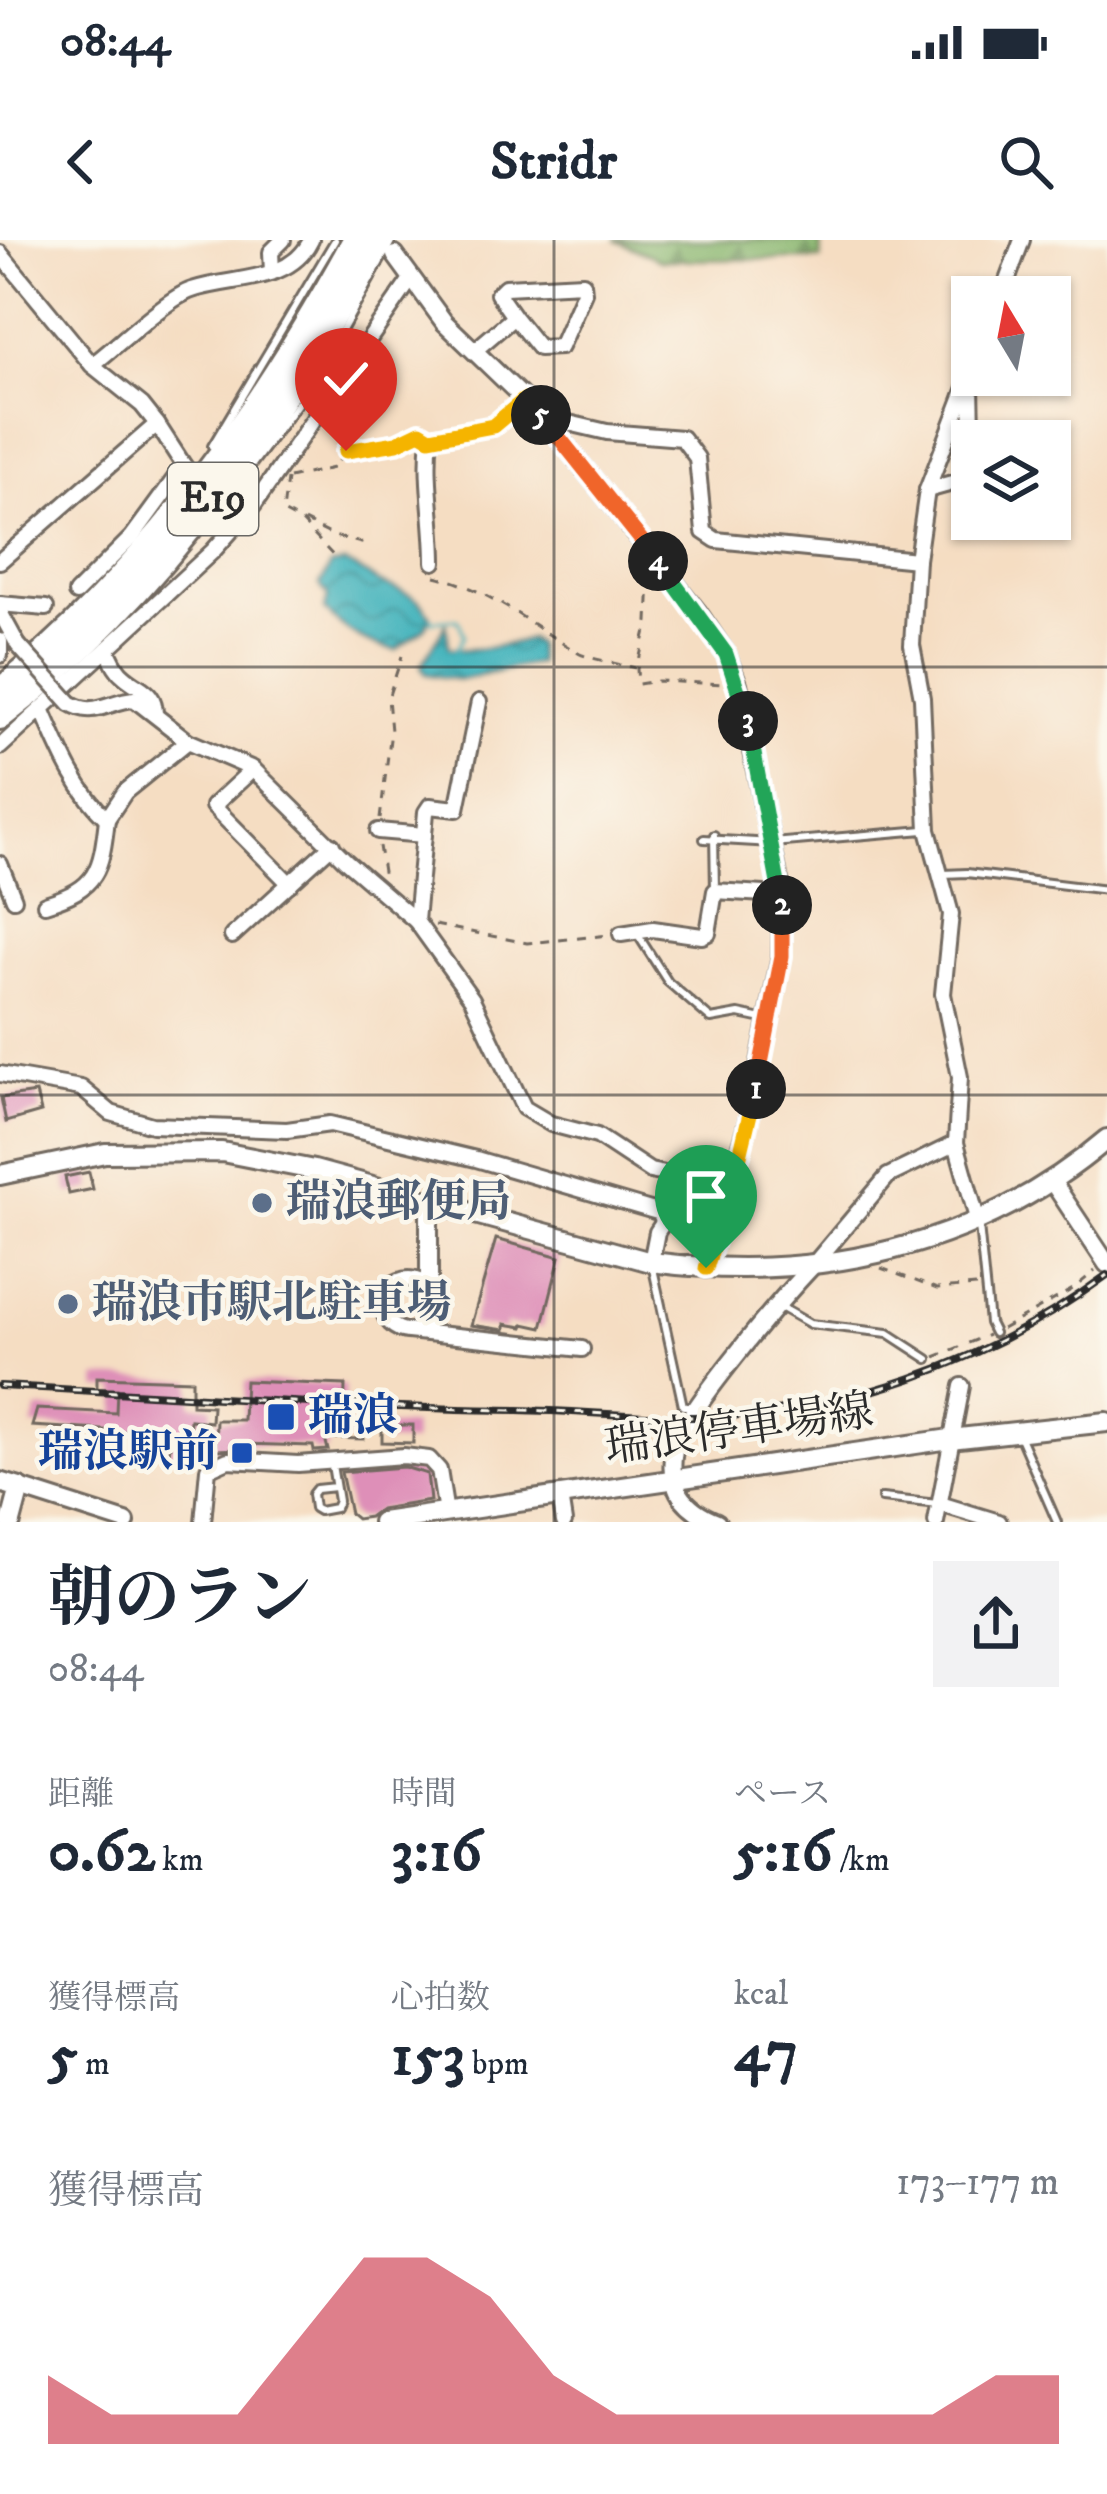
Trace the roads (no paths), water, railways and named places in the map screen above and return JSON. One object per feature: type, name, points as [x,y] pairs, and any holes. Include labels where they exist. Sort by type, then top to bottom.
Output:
[{"type":"highway","name":"E19","points":[[0,692],[188,517],[355,240]]},
{"type":"highway","name":"E19","points":[[0,717],[94,634],[267,426],[388,245]]},
{"type":"main road","points":[[0,1175],[105,1153],[222,1153],[298,1166],[651,1262],[771,1269],[910,1247],[978,1222],[1052,1181],[1107,1139]]},
{"type":"main road","name":"瑞浪停車場線","points":[[382,1522],[447,1517],[950,1439],[1107,1423]]},
{"type":"main road","points":[[0,1482],[20,1488],[13,1516]]},
{"type":"street","points":[[272,272],[271,252],[284,240]]},
{"type":"street","points":[[92,365],[187,291],[284,269],[302,257],[310,240]]},
{"type":"street","points":[[1009,276],[1022,240]]},
{"type":"street","points":[[388,245],[444,322],[543,417],[651,552],[709,628],[738,683],[782,895],[782,956],[735,1176],[706,1268]]},
{"type":"street","points":[[0,253],[92,365],[142,405],[187,470],[132,537],[76,592]]},
{"type":"street","points":[[0,748],[232,530],[284,473],[411,278]]},
{"type":"street","points":[[583,283],[584,292],[560,347],[539,348],[514,317],[498,294],[505,287],[583,283]]},
{"type":"street","points":[[475,351],[514,317]]},
{"type":"street","points":[[963,396],[927,490],[916,560],[912,645],[922,698],[928,830],[951,914],[943,994],[960,1077],[956,1143],[978,1222]]},
{"type":"street","points":[[927,490],[963,481],[972,396]]},
{"type":"street","points":[[434,569],[430,438],[493,426],[524,400]]},
{"type":"street","points":[[543,417],[608,432],[682,438],[698,458],[704,532],[716,540],[916,560]]},
{"type":"street","points":[[0,561],[158,424]]},
{"type":"street","points":[[222,516],[232,530]]},
{"type":"street","points":[[46,608],[0,608],[18,645],[70,703],[95,710],[134,699],[188,741],[254,769],[416,921],[472,999],[524,1108],[551,1124],[597,1136],[650,1171],[677,1177],[686,1186],[686,1195],[657,1232],[651,1262]]},
{"type":"street","points":[[0,641],[0,655]]},
{"type":"street","points":[[107,649],[123,676],[149,692],[155,714]]},
{"type":"street","points":[[416,921],[425,812],[430,806],[457,809],[479,702]]},
{"type":"street","points":[[43,711],[73,777],[107,819]]},
{"type":"street","points":[[45,904],[70,897],[93,879],[102,860],[107,819],[125,792],[188,741]]},
{"type":"street","points":[[254,769],[212,806],[290,884]]},
{"type":"street","points":[[378,831],[424,835]]},
{"type":"street","points":[[232,936],[332,845]]},
{"type":"street","points":[[0,864],[14,899]]},
{"type":"street","points":[[628,933],[708,933],[715,891],[782,895]]},
{"type":"street","points":[[0,1074],[81,1088],[111,1113],[152,1125],[287,1130],[330,1124],[368,1131],[662,1213],[711,1246]]},
{"type":"street","points":[[221,1127],[222,1153]]},
{"type":"street","points":[[717,1522],[695,1517],[679,1496],[673,1479],[674,1446],[776,1304],[888,1176],[956,1143]]},
{"type":"street","points":[[1052,1181],[1106,1263]]},
{"type":"street","points":[[408,1331],[424,1326],[434,1313],[429,1289],[429,1204]]},
{"type":"street","points":[[429,1289],[406,1279],[385,1294],[386,1318],[408,1331],[582,1349]]},
{"type":"street","points":[[937,1522],[962,1386]]},
{"type":"street","points":[[203,1522],[208,1469],[214,1463],[404,1456],[428,1459],[439,1470],[447,1517]]},
{"type":"street","points":[[20,1488],[127,1522]]},
{"type":"street","points":[[560,1496],[564,1522]]},
{"type":"street","points":[[940,1504],[999,1522]]},
{"type":"lane","points":[[188,517],[208,452],[335,240]]},
{"type":"lane","points":[[704,839],[772,843],[928,830]]},
{"type":"lane","points":[[714,838],[715,891]]},
{"type":"lane","points":[[943,874],[1107,890]]},
{"type":"lane","points":[[628,933],[668,982],[711,1019],[739,1014],[770,1021]]},
{"type":"lane","points":[[978,1222],[994,1333]]},
{"type":"lane","points":[[651,1262],[683,1406],[702,1406]]},
{"type":"lane","points":[[776,1304],[810,1324],[888,1333],[928,1359]]},
{"type":"lane","points":[[1017,1432],[1058,1522]]},
{"type":"lane","points":[[332,1461],[335,1486],[335,1508],[314,1508],[316,1489],[335,1486]]},
{"type":"lane","points":[[882,1498],[940,1504]]},
{"type":"water","points":[[344,563],[416,598],[431,617],[425,628],[396,650],[366,641],[341,625],[325,610],[328,596],[320,585],[331,565]]},
{"type":"water","points":[[446,624],[449,648],[489,648],[529,639],[536,644],[538,663],[459,680],[426,674],[421,666]]},
{"type":"waterway","points":[[431,617],[432,621],[458,619],[464,635],[456,650]]},
{"type":"railway","points":[[0,1386],[389,1407],[670,1417],[746,1414],[802,1407],[910,1379],[1013,1334],[1107,1275]]},
{"type":"place","name":"瑞浪郵便局","points":[[262,1203]]},
{"type":"place","name":"瑞浪市駅北駐車場","points":[[68,1304]]},
{"type":"place","name":"瑞浪","points":[[281,1417]]},
{"type":"place","name":"瑞浪駅前","points":[[242,1453]]}]
